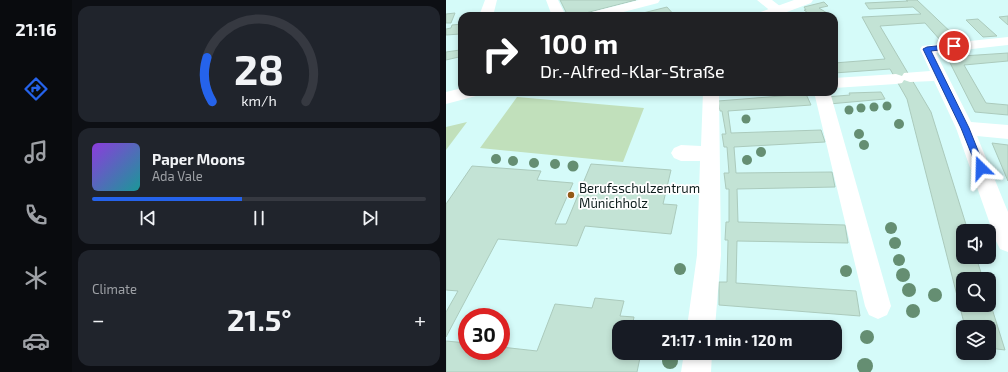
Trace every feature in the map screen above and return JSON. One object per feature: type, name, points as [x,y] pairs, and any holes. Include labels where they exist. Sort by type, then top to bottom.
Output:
[{"type":"main road","points":[[773,12],[806,0]]},
{"type":"main road","points":[[446,98],[458,95]]},
{"type":"street","points":[[487,12],[491,0]]},
{"type":"street","points":[[552,0],[557,12]]},
{"type":"street","points":[[608,12],[654,0]]},
{"type":"street","points":[[763,0],[778,10]]},
{"type":"street","points":[[1008,41],[927,49],[965,128],[1008,241]]},
{"type":"street","points":[[838,83],[940,76]]},
{"type":"street","points":[[702,320],[709,255],[711,96]]},
{"type":"street","points":[[823,96],[878,306]]},
{"type":"street","points":[[965,128],[1008,132]]},
{"type":"street","points":[[681,153],[710,154]]},
{"type":"street","points":[[696,372],[697,360]]},
{"type":"green space","points":[[517,97],[644,108],[623,162],[480,148]]},
{"type":"green space","points":[[467,122],[446,150],[446,127]]},
{"type":"building","points":[[560,0],[636,0],[590,12],[566,12]]},
{"type":"building","points":[[917,0],[958,39],[941,41],[925,23],[880,26],[931,112],[966,224],[956,224],[956,264],[978,264],[981,272],[956,272],[956,292],[907,99],[890,69],[838,73],[838,63],[885,59],[862,17],[921,14],[913,7],[869,9],[865,3]]},
{"type":"building","points":[[824,2],[828,6],[819,8],[825,12],[807,12],[804,10],[806,10],[804,7]]},
{"type":"building","points":[[667,7],[671,12],[647,12]]},
{"type":"building","points":[[455,13],[451,23],[446,23],[446,14]]},
{"type":"building","points":[[1008,16],[1008,25],[999,17]]},
{"type":"building","points":[[978,19],[997,36],[983,37],[966,20]]},
{"type":"building","points":[[458,24],[458,34],[446,35],[446,29],[451,28],[452,25]]},
{"type":"building","points":[[458,50],[458,57],[446,60],[446,52]]},
{"type":"building","points":[[1008,53],[1008,61],[964,65],[986,103],[1008,105],[1008,115],[975,112],[947,57]]},
{"type":"building","points":[[881,92],[885,99],[829,104],[826,97],[850,95],[849,93]]},
{"type":"building","points":[[781,96],[807,96],[811,105],[728,111],[731,133],[821,130],[825,142],[734,147],[736,173],[832,172],[835,187],[737,189],[738,222],[845,225],[848,243],[737,241],[736,283],[856,291],[860,316],[719,305],[719,282],[727,282],[728,240],[725,240],[726,222],[729,222],[729,189],[726,189],[724,173],[729,173],[727,147],[724,147],[722,134],[726,134],[722,111],[720,111],[718,101]]},
{"type":"building","points":[[992,143],[1008,145],[1008,181]]},
{"type":"building","points":[[591,164],[671,170],[663,204],[677,205],[671,234],[585,226],[577,246],[498,239],[461,308],[458,308],[458,314],[446,337],[446,312],[458,291],[446,290],[446,204],[472,166],[541,171],[537,180],[573,183],[555,224],[566,224]]},
{"type":"building","points":[[595,298],[624,301],[620,316],[634,317],[633,320],[612,320],[612,360],[640,360],[637,372],[446,372],[446,341],[458,342],[458,360],[510,360],[510,348],[537,351],[555,304],[592,308]]},
{"type":"building","points":[[961,312],[993,312],[996,320],[963,320]]},
{"type":"building","points":[[996,321],[1005,350],[996,349]]},
{"type":"place","name":"Berufsschulzentrum Münichholz","points":[[571,195]]},
{"type":"route","points":[[954,46],[927,49],[965,128],[981,168]]}]
